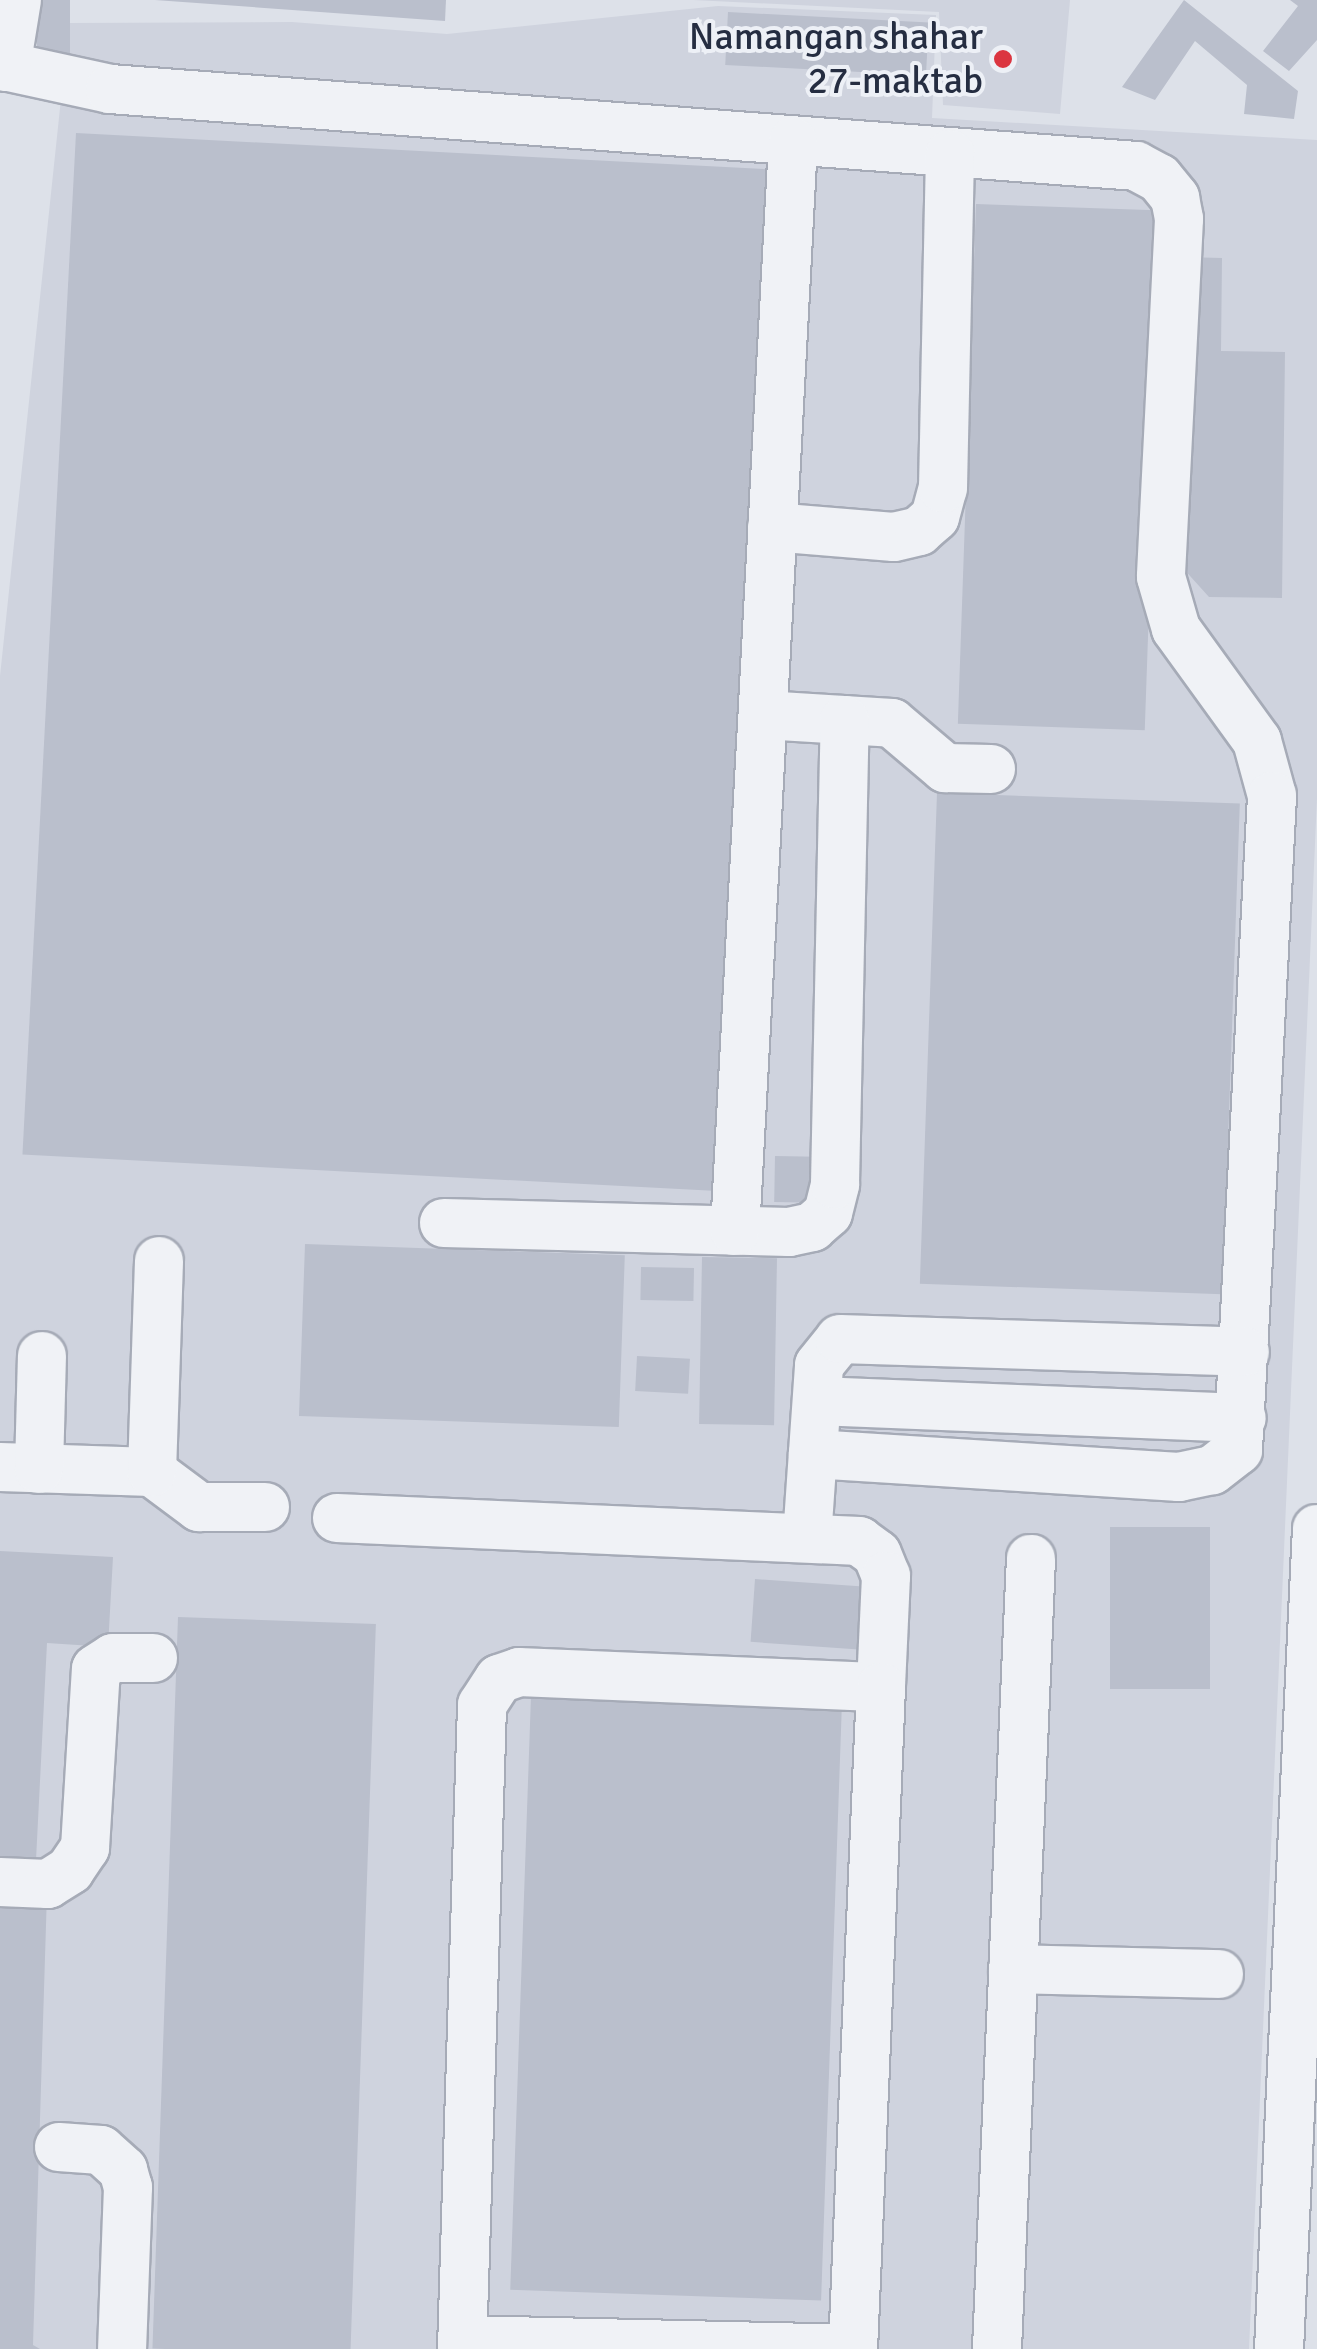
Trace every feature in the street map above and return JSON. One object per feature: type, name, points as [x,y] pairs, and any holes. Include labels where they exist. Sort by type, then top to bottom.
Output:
[{"type":"street","points":[[17,0],[3,66],[110,90],[1136,166],[1160,178],[1175,198],[1179,220],[1161,577],[1176,629],[1258,741],[1272,796],[1238,1450],[1195,1475],[813,1454]]},
{"type":"street","points":[[736,1231],[793,142]]},
{"type":"street","points":[[772,527],[894,537],[919,531],[935,517],[942,488],[950,154]]},
{"type":"street","points":[[763,715],[902,727],[927,759],[945,768],[991,769]]},
{"type":"street","points":[[444,1224],[736,1231],[812,1228],[828,1213],[835,1184],[845,720]]},
{"type":"street","points":[[152,1472],[159,1261]]},
{"type":"street","points":[[807,1538],[817,1400],[828,1348],[859,1334],[1245,1352]]},
{"type":"street","points":[[42,1356],[19,1468],[152,1472],[199,1507],[265,1506]]},
{"type":"street","points":[[817,1400],[1242,1418]]},
{"type":"street","points":[[337,1518],[859,1541],[877,1554],[886,1576],[882,1687],[852,2349],[462,2344],[488,1690],[518,1672],[882,1687]]},
{"type":"street","points":[[1279,2349],[1317,1530]]},
{"type":"street","points":[[997,2349],[1031,1558]]},
{"type":"street","points":[[0,1882],[48,1884],[70,1870],[84,1848],[96,1669],[113,1658],[153,1658]]},
{"type":"street","points":[[1013,1969],[1220,1974]]},
{"type":"street","points":[[59,2148],[100,2150],[122,2170],[128,2187],[122,2349]]},
{"type":"shaded area","name":"Namangan shahar 27-maktab","points":[[693,0],[1070,0],[1060,114],[943,105],[939,12]]},
{"type":"shaded area","points":[[718,6],[936,15],[932,118],[1317,140],[1317,798],[1249,2349],[0,2349],[0,676],[69,23],[292,22],[447,34]]},
{"type":"building","points":[[37,0],[70,0],[70,64],[37,64]]},
{"type":"building","points":[[155,0],[446,0],[445,21]]},
{"type":"building","points":[[1184,0],[1298,91],[1294,119],[1244,114],[1247,85],[1195,41],[1155,100],[1122,87]]},
{"type":"building","points":[[1290,0],[1317,0],[1317,40],[1289,71],[1263,51],[1298,6]]},
{"type":"building","points":[[728,12],[929,23],[926,75],[725,65]]},
{"type":"building","points":[[76,133],[766,169],[713,1191],[22,1155]]},
{"type":"building","points":[[976,204],[1163,211],[1145,730],[958,724]]},
{"type":"building","points":[[1184,257],[1222,258],[1221,351],[1285,352],[1282,598],[1209,597],[1181,566]]},
{"type":"building","points":[[937,793],[1240,804],[1223,1294],[920,1284]]},
{"type":"building","points":[[775,1156],[817,1157],[816,1203],[774,1202]]},
{"type":"building","points":[[305,1244],[625,1255],[619,1427],[299,1416]]},
{"type":"building","points":[[702,1257],[777,1258],[774,1425],[699,1424]]},
{"type":"building","points":[[641,1267],[694,1268],[693,1301],[640,1300]]},
{"type":"building","points":[[637,1356],[690,1359],[688,1394],[635,1391]]},
{"type":"building","points":[[1110,1527],[1210,1527],[1210,1689],[1110,1689]]},
{"type":"building","points":[[0,1551],[113,1557],[108,1647],[47,1643],[36,1860],[0,1858]]},
{"type":"building","points":[[755,1579],[867,1587],[862,1650],[751,1642]]},
{"type":"building","points":[[178,1617],[376,1624],[351,2349],[152,2349]]},
{"type":"building","points":[[531,1696],[842,1707],[821,2300],[510,2290]]},
{"type":"building","points":[[0,1892],[47,1893],[33,2345],[40,2349],[0,2349]]},
{"type":"place","name":"Namangan shahar 27-maktab","points":[[1003,59]]}]
